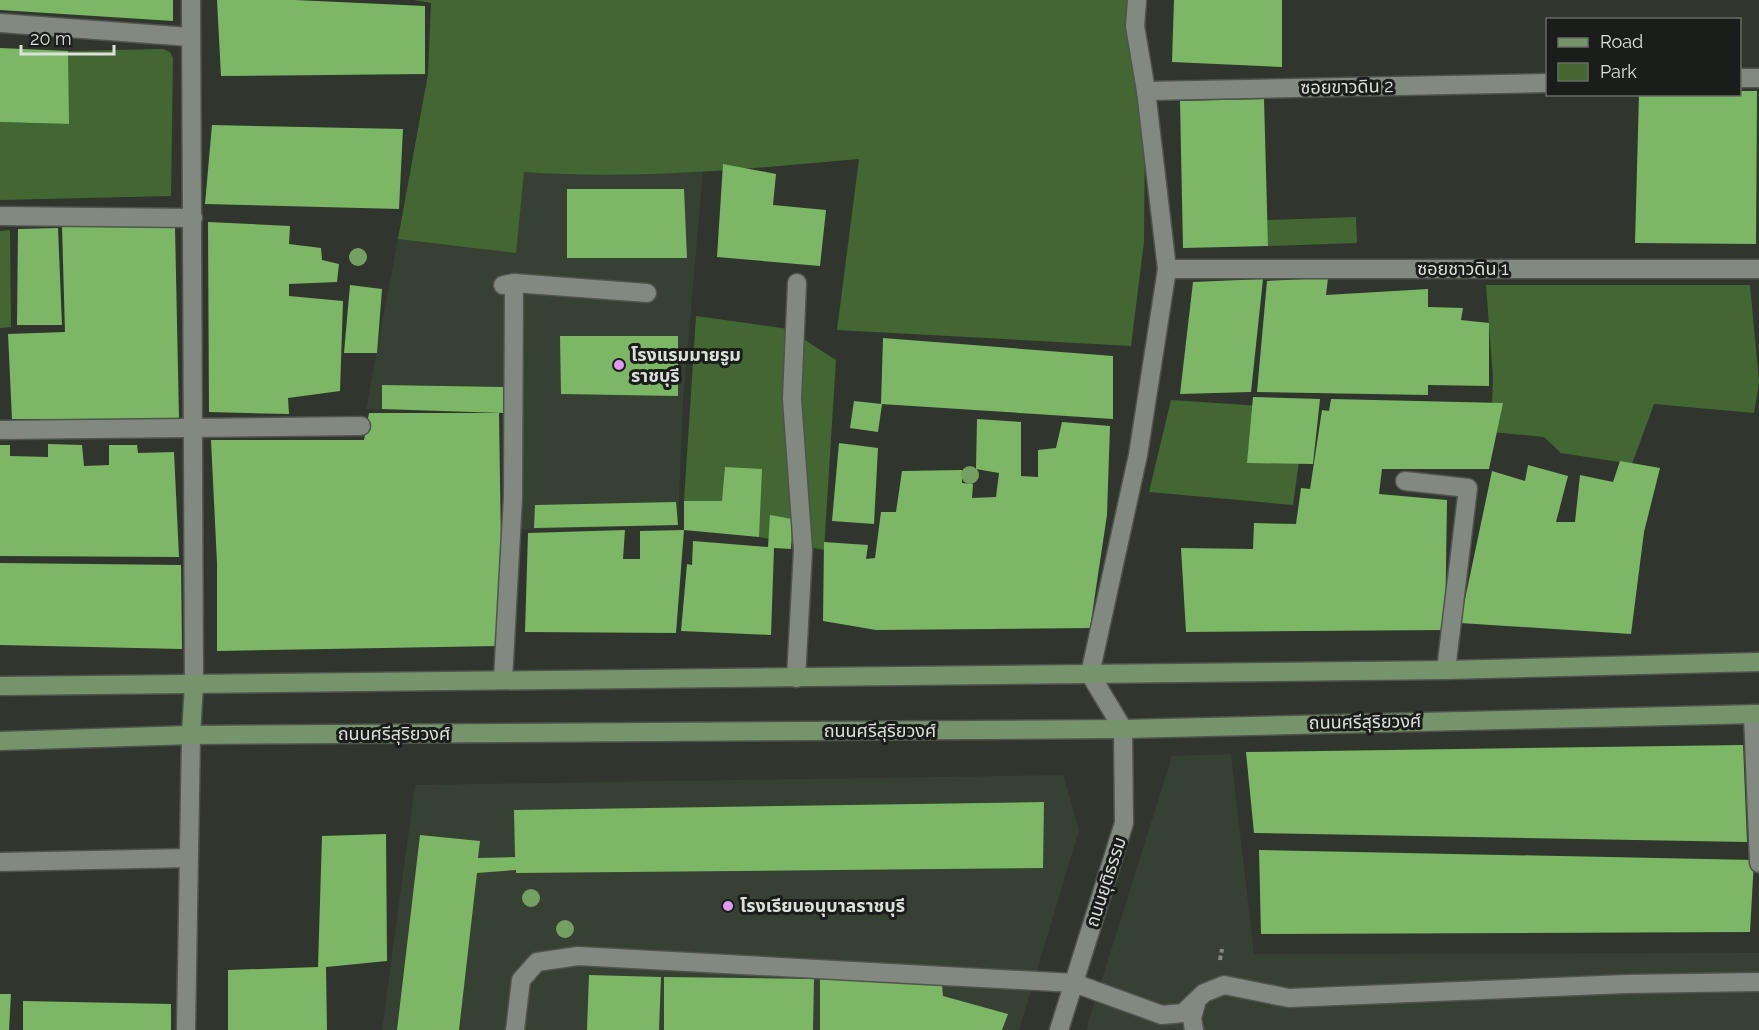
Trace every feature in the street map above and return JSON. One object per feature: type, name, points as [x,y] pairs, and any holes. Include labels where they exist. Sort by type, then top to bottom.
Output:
[{"type":"main road","points":[[0,686],[1446,670],[1759,662]]},
{"type":"main road","points":[[191,735],[194,684]]},
{"type":"main road","name":"ถนนศรีสุริยวงศ์","points":[[0,741],[191,735],[1123,729],[1756,714]]},
{"type":"street","points":[[191,0],[194,684]]},
{"type":"street","points":[[1123,729],[1090,674],[1138,455],[1167,269],[1146,91],[1135,26],[1137,0]]},
{"type":"street","points":[[0,23],[190,37]]},
{"type":"street","points":[[1741,78],[1759,78]]},
{"type":"street","name":"ซอยขาวดิน 2","points":[[1146,91],[1546,82]]},
{"type":"street","points":[[0,216],[193,218]]},
{"type":"street","name":"ซอยชาวดิน 1","points":[[1167,269],[1759,269]]},
{"type":"street","points":[[796,678],[803,550],[792,399],[797,283]]},
{"type":"street","points":[[503,680],[518,482],[509,284],[647,293]]},
{"type":"street","points":[[0,430],[361,426]]},
{"type":"street","points":[[1405,481],[1468,488],[1446,670]]},
{"type":"street","points":[[1756,714],[1759,863]]},
{"type":"street","name":"ถนนยุติธรรม","points":[[1059,1030],[1124,823],[1123,729]]},
{"type":"street","points":[[186,1030],[191,735]]},
{"type":"street","points":[[0,862],[188,858]]},
{"type":"street","points":[[515,1030],[521,980],[537,962],[578,956],[1074,983],[1162,1015],[1183,1013],[1214,987],[1224,985],[1289,998],[1626,984],[1759,982]]},
{"type":"street","points":[[1194,1030],[1192,1018],[1197,1000]]},
{"type":"shaded area","name":"โรงแรมมายรูม ราชบุรี","points":[[413,158],[703,172],[683,401],[678,525],[504,530],[503,413],[366,409]]},
{"type":"shaded area","points":[[1231,754],[1254,954],[1759,953],[1759,1030],[1086,1030],[1172,756]]},
{"type":"shaded area","name":"โรงเรียนอนุบาลราชบุรี","points":[[1063,775],[1079,830],[1019,1030],[382,1030],[415,785]]},
{"type":"green space","points":[[413,0],[1146,0],[1144,242],[1131,346],[837,330],[859,159],[733,170],[650,174],[524,172],[516,253],[398,239],[428,74],[431,3]]},
{"type":"green space","points":[[163,49],[170,52],[173,58],[171,196],[0,200],[0,122],[68,124],[68,51]]},
{"type":"green space","points":[[1356,217],[1357,243],[1268,246],[1267,220]]},
{"type":"green space","points":[[10,230],[11,327],[0,328],[0,231]]},
{"type":"green space","points":[[1486,285],[1750,285],[1759,382],[1754,413],[1654,404],[1632,464],[1561,453],[1544,437],[1491,432],[1493,378]]},
{"type":"green space","points":[[696,316],[788,329],[836,360],[824,550],[759,537],[684,501]]},
{"type":"green space","points":[[1171,400],[1306,409],[1293,505],[1149,492]]},
{"type":"building","points":[[0,0],[173,0],[173,21],[0,10]]},
{"type":"building","points":[[217,0],[295,0],[425,6],[425,74],[221,76]]},
{"type":"building","points":[[1174,0],[1282,0],[1282,67],[1172,62]]},
{"type":"building","points":[[0,48],[68,51],[69,124],[0,122]]},
{"type":"building","points":[[1741,91],[1757,91],[1756,244],[1635,243],[1639,96],[1741,96]]},
{"type":"building","points":[[1264,99],[1268,246],[1183,248],[1180,101]]},
{"type":"building","points":[[212,125],[403,129],[399,209],[205,204]]},
{"type":"building","points":[[723,164],[776,174],[773,205],[826,210],[820,266],[717,257]]},
{"type":"building","points":[[567,189],[684,189],[687,258],[567,258]]},
{"type":"building","points":[[208,222],[290,226],[289,244],[321,248],[322,260],[339,264],[337,282],[289,284],[289,296],[343,301],[340,391],[288,398],[289,414],[209,412]]},
{"type":"building","points":[[62,226],[175,227],[179,419],[12,419],[8,334],[65,332]]},
{"type":"building","points":[[58,228],[62,325],[17,325],[18,229]]},
{"type":"building","points":[[1328,278],[1326,295],[1428,289],[1428,307],[1463,308],[1461,320],[1489,323],[1489,386],[1428,385],[1428,395],[1257,392],[1267,281]]},
{"type":"building","points":[[1263,279],[1251,392],[1180,394],[1193,282]]},
{"type":"building","points":[[350,285],[382,289],[377,353],[344,353]]},
{"type":"building","name":"โรงแรมมายรูม ราชบุรี","points":[[560,336],[678,336],[678,396],[561,394]]},
{"type":"building","points":[[883,338],[1113,356],[1113,419],[881,404]]},
{"type":"building","points":[[382,385],[503,387],[503,413],[382,409]]},
{"type":"building","points":[[1253,397],[1320,399],[1313,464],[1247,463]]},
{"type":"building","points":[[1331,399],[1503,403],[1489,469],[1382,469],[1379,494],[1447,500],[1445,630],[1186,632],[1181,548],[1253,549],[1254,523],[1296,524],[1301,488],[1310,489],[1322,410],[1329,411]]},
{"type":"building","points":[[854,401],[882,404],[878,432],[850,428]]},
{"type":"building","points":[[369,413],[499,413],[501,547],[497,646],[217,651],[217,563],[211,440],[364,440]]},
{"type":"building","points":[[977,419],[1021,422],[1021,476],[1038,477],[1038,450],[1056,448],[1062,422],[1110,426],[1107,515],[1090,628],[876,630],[823,621],[824,542],[868,545],[866,559],[875,558],[881,512],[896,512],[902,471],[962,470],[962,483],[973,484],[972,498],[996,497],[999,473],[976,469]]},
{"type":"building","points":[[839,443],[878,448],[874,524],[832,521]]},
{"type":"building","points":[[48,444],[82,445],[84,466],[109,465],[109,445],[137,445],[138,453],[174,452],[179,557],[0,556],[0,445],[10,445],[10,456],[48,457]]},
{"type":"building","points":[[1620,461],[1660,468],[1644,532],[1631,634],[1460,623],[1492,471],[1525,481],[1528,465],[1568,476],[1556,522],[1575,522],[1580,475],[1613,482]]},
{"type":"building","points":[[725,467],[762,469],[759,537],[684,530],[684,501],[722,501]]},
{"type":"building","points":[[676,502],[678,525],[534,528],[535,505]]},
{"type":"building","points":[[770,515],[792,519],[791,549],[774,548],[771,635],[681,631],[687,564],[692,565],[693,541],[768,547]]},
{"type":"building","points":[[625,530],[623,559],[640,559],[640,531],[684,530],[676,633],[525,632],[528,533]]},
{"type":"building","points":[[0,563],[181,565],[182,649],[0,645]]},
{"type":"building","points":[[1743,745],[1747,842],[1254,833],[1246,752]]},
{"type":"building","points":[[1044,802],[1043,868],[516,873],[516,870],[477,873],[459,1030],[397,1030],[420,835],[480,841],[478,858],[515,857],[514,810]]},
{"type":"building","points":[[386,834],[387,961],[326,967],[327,1030],[228,1030],[228,970],[318,967],[322,836]]},
{"type":"building","points":[[1259,850],[1754,860],[1750,932],[1261,934]]},
{"type":"building","points":[[820,974],[942,984],[943,996],[1008,1014],[1002,1030],[820,1030]]},
{"type":"building","points":[[589,975],[661,977],[659,1030],[587,1030]]},
{"type":"building","points":[[664,977],[814,979],[813,1030],[664,1030]]},
{"type":"building","points":[[0,994],[11,994],[9,1030],[0,1030]]},
{"type":"building","points":[[23,1001],[171,1004],[171,1030],[23,1030]]},
{"type":"place","name":"โรงแรมมายรูม ราชบุรี","points":[[619,365]]},
{"type":"place","name":"โรงเรียนอนุบาลราชบุรี","points":[[728,906]]}]
